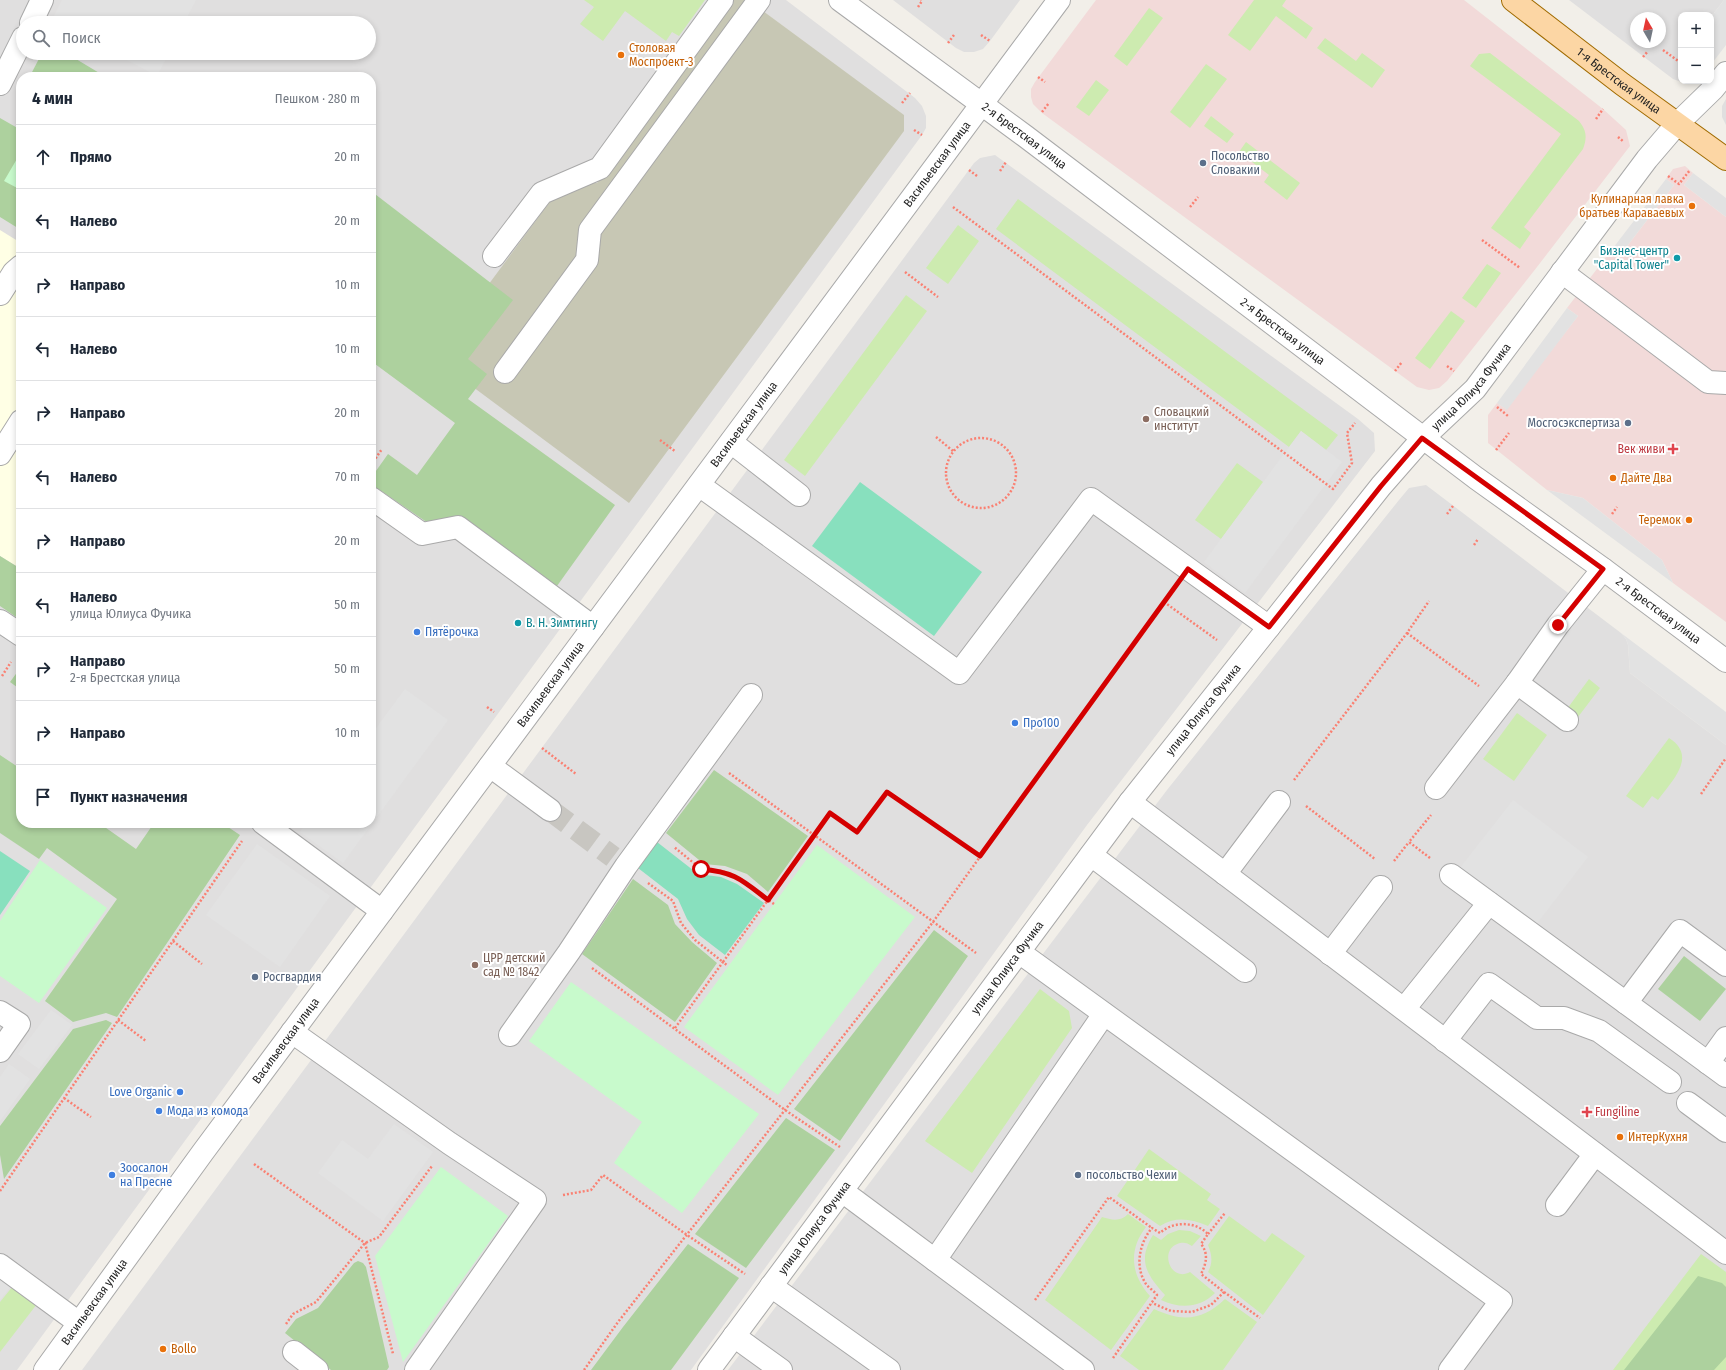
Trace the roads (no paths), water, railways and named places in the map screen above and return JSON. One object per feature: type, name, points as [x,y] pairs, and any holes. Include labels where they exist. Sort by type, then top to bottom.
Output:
[{"type":"main road","name":"1-я Брестская улица","points":[[1513,0],[1622,84],[1726,159]]},
{"type":"street","points":[[34,16],[42,0]]},
{"type":"street","points":[[494,256],[542,193],[600,168],[722,0]]},
{"type":"street","points":[[505,372],[587,260],[590,230],[759,0]]},
{"type":"street","name":"2-я Брестская улица","points":[[840,0],[1032,140],[1422,438],[1603,569],[1726,661]]},
{"type":"street","name":"Васильевская улица","points":[[45,1370],[292,1032],[1058,0]]},
{"type":"street","points":[[0,84],[16,52]]},
{"type":"street","name":"улица Юлиуса Фучика","points":[[709,1370],[1130,802],[1381,486],[1422,438],[1475,389],[1647,159],[1678,124],[1713,89],[1726,73]]},
{"type":"street","points":[[0,294],[16,270]]},
{"type":"street","points":[[1562,272],[1708,382],[1726,383]]},
{"type":"street","points":[[0,454],[16,429]]},
{"type":"street","points":[[731,442],[799,495]]},
{"type":"street","points":[[699,485],[959,673],[1091,499],[1269,627]]},
{"type":"street","points":[[376,502],[422,534],[458,527],[593,627]]},
{"type":"street","points":[[1436,788],[1517,683],[1558,625],[1603,569]]},
{"type":"street","points":[[0,621],[16,632]]},
{"type":"street","points":[[1517,683],[1567,720]]},
{"type":"street","points":[[510,1035],[569,952],[619,862],[653,829],[751,695]]},
{"type":"street","points":[[490,766],[550,810]]},
{"type":"street","points":[[1130,802],[1726,1253]]},
{"type":"street","points":[[1225,874],[1279,802]]},
{"type":"street","points":[[270,828],[382,911]]},
{"type":"street","points":[[1091,855],[1245,971]]},
{"type":"street","points":[[1452,875],[1726,1076]]},
{"type":"street","points":[[1330,954],[1381,887]]},
{"type":"street","points":[[1404,1010],[1489,903]]},
{"type":"street","points":[[1626,1003],[1680,931],[1726,965]]},
{"type":"street","points":[[1019,952],[1501,1301],[1450,1370]]},
{"type":"street","points":[[1445,1041],[1489,984],[1537,1018],[1564,1018],[1599,1031],[1670,1082]]},
{"type":"street","points":[[0,1012],[19,1024],[0,1051]]},
{"type":"street","points":[[935,1260],[1104,1014]]},
{"type":"street","points":[[292,1032],[450,1143],[535,1200],[416,1370]]},
{"type":"street","points":[[1708,1063],[1726,1038]]},
{"type":"street","points":[[1688,1103],[1726,1131]]},
{"type":"street","points":[[1557,1205],[1595,1154]]},
{"type":"street","points":[[842,1191],[1083,1370]]},
{"type":"street","points":[[0,1265],[79,1323]]},
{"type":"street","points":[[771,1286],[889,1370]]},
{"type":"street","points":[[734,1336],[781,1370]]},
{"type":"street","points":[[294,1352],[317,1370]]},
{"type":"tunnel","points":[[550,810],[613,857]]},
{"type":"place","name":"Столовая Моспроект-3","points":[[621,55]]},
{"type":"place","name":"Посольство Словакии","points":[[1203,163]]},
{"type":"place","name":"Кулинарная лавка братьев Караваевых","points":[[1692,206]]},
{"type":"place","name":"Бизнес-центр \"Capital Tower\"","points":[[1677,258]]},
{"type":"place","name":"Словацкий институт","points":[[1146,419]]},
{"type":"place","name":"Мосгосэкспертиза","points":[[1628,423]]},
{"type":"place","name":"Век живи","points":[[1673,449]]},
{"type":"place","name":"Дайте Два","points":[[1613,478]]},
{"type":"place","name":"Теремок","points":[[1689,520]]},
{"type":"place","name":"В. Н. Зимтингу","points":[[518,623]]},
{"type":"place","name":"Пятёрочка","points":[[417,632]]},
{"type":"place","name":"Про100","points":[[1015,723]]},
{"type":"place","name":"ЦРР детский сад № 1842","points":[[475,965]]},
{"type":"place","name":"Росгвардия","points":[[255,977]]},
{"type":"place","name":"Love Organic","points":[[180,1092]]},
{"type":"place","name":"Мода из комода","points":[[159,1111]]},
{"type":"place","name":"Fungiline","points":[[1587,1112]]},
{"type":"place","name":"ИнтерКухня","points":[[1620,1137]]},
{"type":"place","name":"Зоосалон на Пресне","points":[[112,1175]]},
{"type":"place","name":"посольство Чехии","points":[[1078,1175]]},
{"type":"place","name":"Bollo","points":[[163,1349]]}]
